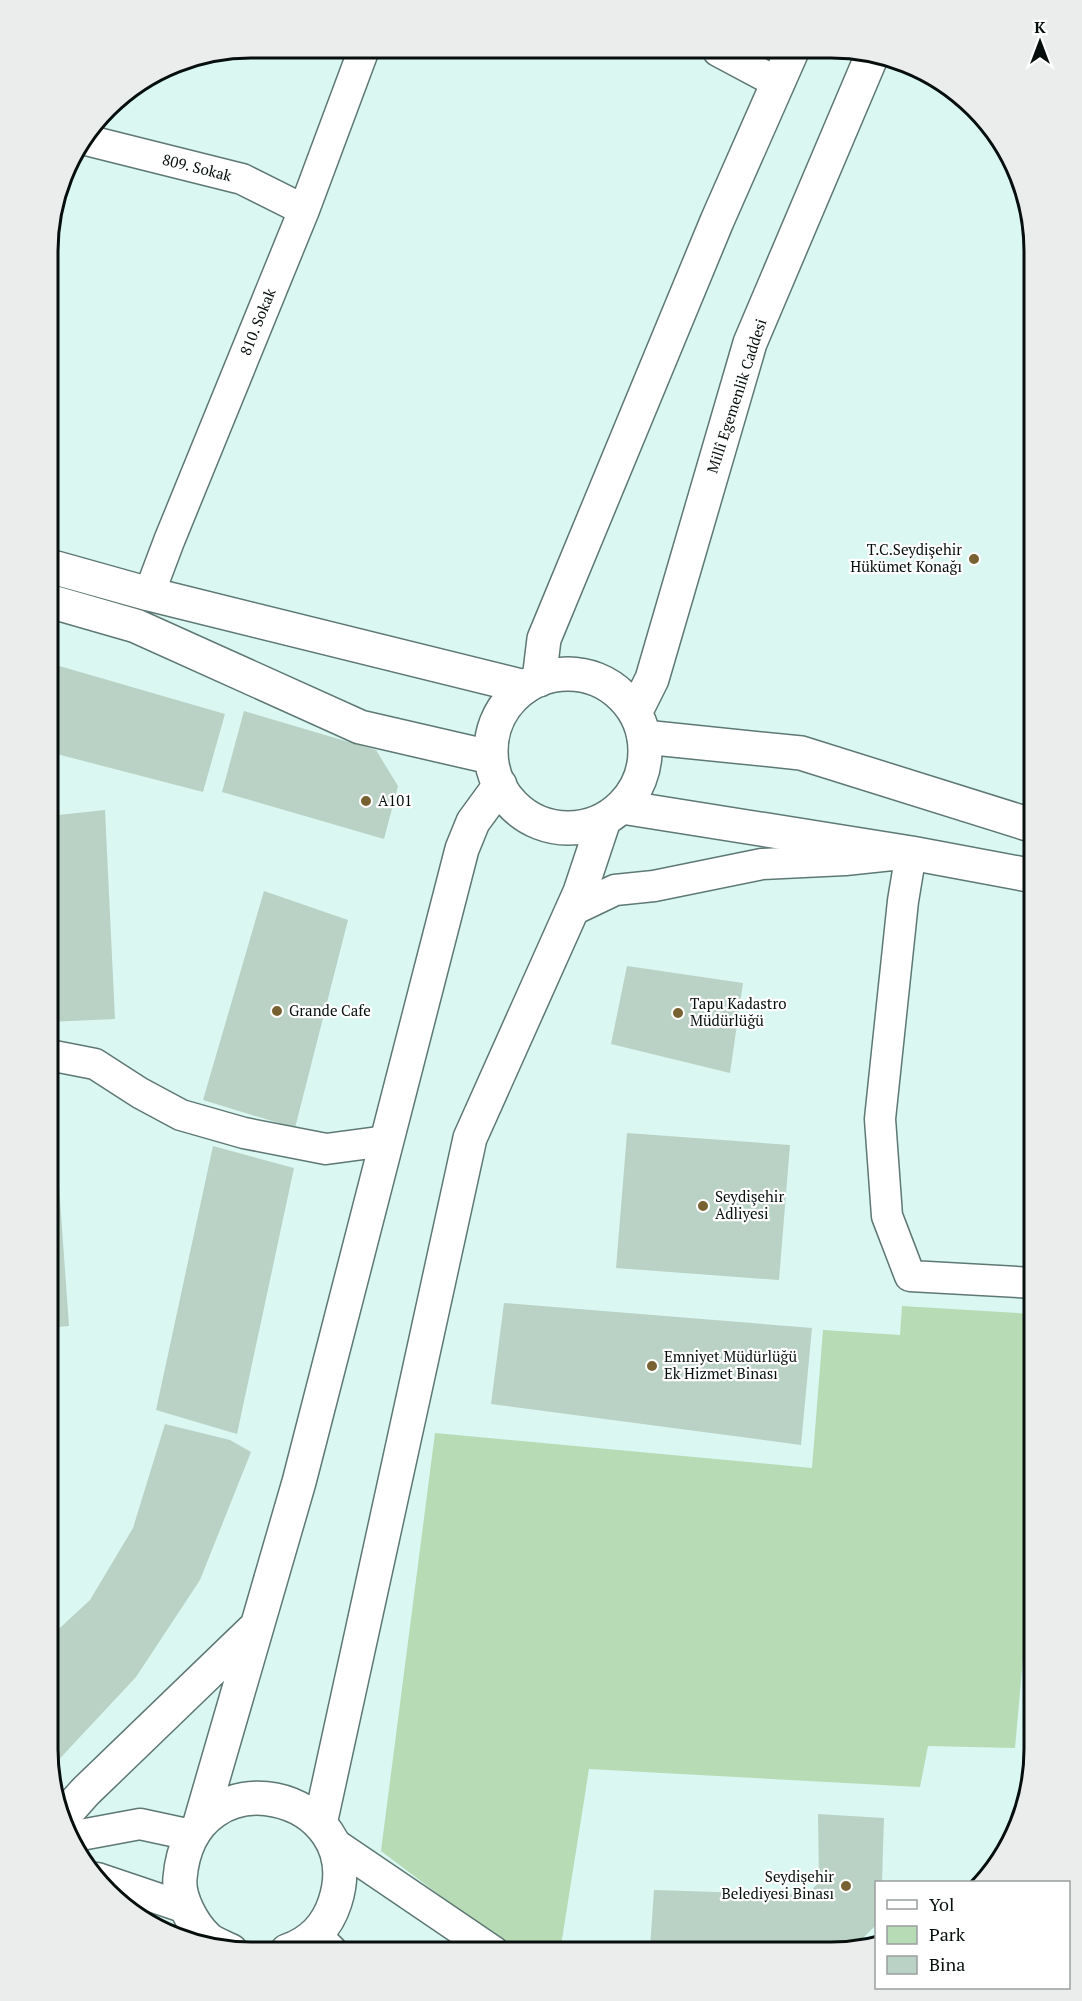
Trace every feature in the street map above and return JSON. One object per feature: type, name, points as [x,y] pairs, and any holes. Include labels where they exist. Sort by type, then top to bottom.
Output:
[{"type":"main road","points":[[532,684],[544,639],[717,221],[789,58]]},
{"type":"main road","name":"Millî Egemenlik Caddesi","points":[[640,725],[750,343],[869,62]]},
{"type":"main road","points":[[58,569],[149,594],[532,684]]},
{"type":"main road","points":[[58,604],[136,626],[360,728],[495,771]]},
{"type":"main road","points":[[326,1833],[470,1138],[613,813],[637,786],[645,762],[640,725],[620,693],[598,680],[573,674],[548,676],[532,684],[509,701],[498,717],[492,737],[495,771],[504,795],[519,811],[538,822],[560,828],[582,827],[613,813],[912,853],[1024,874]]},
{"type":"main road","points":[[640,725],[801,753],[1024,823]]},
{"type":"main road","points":[[210,1938],[186,1908],[179,1884],[182,1859],[196,1829],[299,1482],[462,849],[495,771]]},
{"type":"main road","points":[[69,1810],[257,1626]]},
{"type":"main road","points":[[196,1829],[218,1809],[238,1800],[260,1797],[282,1800],[303,1809],[326,1833],[339,1864],[339,1890],[331,1914],[311,1942]]},
{"type":"street","points":[[731,58],[778,83]]},
{"type":"street","name":"810. Sokak","points":[[149,594],[304,210],[360,59]]},
{"type":"street","name":"809. Sokak","points":[[93,142],[242,179],[304,210]]},
{"type":"street","points":[[571,911],[615,890],[654,886],[762,864],[845,860],[912,853],[903,901],[880,1119],[887,1216],[910,1276],[1023,1282]]},
{"type":"street","points":[[58,1057],[95,1064],[140,1093],[181,1115],[244,1133],[326,1149],[386,1141]]},
{"type":"street","points":[[78,1835],[140,1824],[196,1829]]},
{"type":"street","points":[[326,1833],[480,1942]]},
{"type":"street","points":[[113,1883],[186,1908]]},
{"type":"green space","points":[[902,1306],[1023,1313],[1023,1657],[1015,1748],[928,1746],[920,1787],[589,1769],[562,1942],[502,1942],[381,1851],[435,1433],[812,1468],[823,1330],[900,1335]]},
{"type":"building","points":[[58,666],[225,714],[203,792],[58,754]]},
{"type":"building","points":[[244,711],[376,750],[398,786],[384,839],[222,792]]},
{"type":"building","points":[[105,810],[115,1019],[58,1022],[58,815]]},
{"type":"building","points":[[264,891],[348,920],[295,1128],[203,1100]]},
{"type":"building","name":"Tapu Kadastro Müdürlüğü","points":[[627,966],[743,983],[730,1073],[611,1044]]},
{"type":"building","name":"Seydişehir Adliyesi","points":[[627,1133],[790,1145],[779,1280],[616,1268]]},
{"type":"building","points":[[213,1146],[294,1168],[237,1434],[156,1410]]},
{"type":"building","points":[[58,1172],[69,1326],[58,1327]]},
{"type":"building","name":"Emniyet Müdürlüğü Ek Hizmet Binası","points":[[504,1303],[812,1328],[801,1445],[491,1404]]},
{"type":"building","points":[[165,1424],[230,1440],[251,1452],[200,1580],[136,1677],[59,1760],[58,1630],[90,1600],[133,1528]]},
{"type":"building","name":"Seydişehir Belediyesi Binası","points":[[818,1814],[884,1818],[882,1881],[875,1881],[875,1926],[861,1940],[650,1942],[654,1890],[807,1895],[819,1882]]},
{"type":"place","name":"T.C.Seydişehir Hükümet Konağı","points":[[974,559]]},
{"type":"place","name":"A101","points":[[366,801]]},
{"type":"place","name":"Grande Cafe","points":[[277,1011]]},
{"type":"place","name":"Tapu Kadastro Müdürlüğü","points":[[678,1013]]},
{"type":"place","name":"Seydişehir Adliyesi","points":[[703,1206]]},
{"type":"place","name":"Emniyet Müdürlüğü Ek Hizmet Binası","points":[[652,1366]]},
{"type":"place","name":"Seydişehir Belediyesi Binası","points":[[846,1886]]}]
